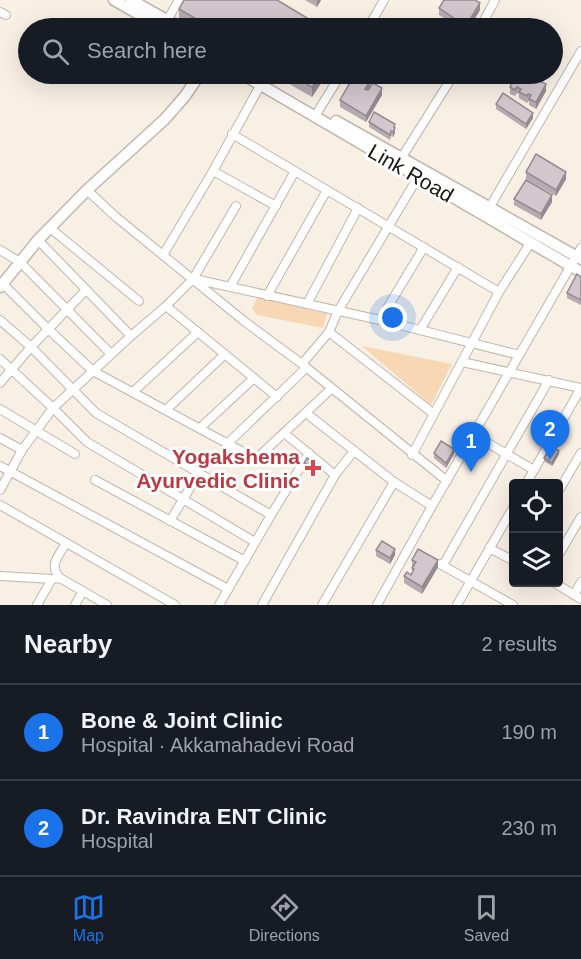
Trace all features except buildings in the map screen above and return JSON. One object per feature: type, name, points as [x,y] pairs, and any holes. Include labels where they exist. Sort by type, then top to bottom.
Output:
[{"type":"main road","points":[[114,0],[147,18]]},
{"type":"main road","points":[[131,0],[152,18]]},
{"type":"main road","points":[[1,286],[38,240],[87,190],[165,119],[193,84]]},
{"type":"main road","name":"Link Road","points":[[261,84],[317,114],[418,177],[487,211],[531,243],[577,257],[581,272]]},
{"type":"main road","points":[[271,84],[317,114],[402,158],[487,211],[577,257]]},
{"type":"street","points":[[167,18],[179,0]]},
{"type":"street","points":[[374,18],[384,0]]},
{"type":"street","points":[[485,18],[495,0]]},
{"type":"street","points":[[563,82],[581,51]]},
{"type":"street","points":[[163,255],[261,84]]},
{"type":"street","points":[[317,114],[335,84]]},
{"type":"street","points":[[402,158],[448,84]]},
{"type":"street","points":[[487,211],[562,84]]},
{"type":"street","points":[[232,134],[499,291]]},
{"type":"street","points":[[213,171],[276,206]]},
{"type":"street","points":[[230,287],[295,171]]},
{"type":"street","points":[[228,443],[277,397],[304,366],[328,332],[338,311],[418,177]]},
{"type":"street","points":[[87,190],[116,217],[244,321],[447,481]]},
{"type":"street","points":[[267,296],[327,190]]},
{"type":"street","points":[[0,490],[22,450],[53,408],[193,279],[236,206]]},
{"type":"street","points":[[307,304],[358,208]]},
{"type":"street","points":[[50,228],[139,301]]},
{"type":"street","points":[[38,240],[131,336]]},
{"type":"street","points":[[412,455],[499,291],[531,243]]},
{"type":"street","points":[[380,321],[424,247]]},
{"type":"street","points":[[0,250],[20,262],[111,354]]},
{"type":"street","points":[[377,605],[577,257]]},
{"type":"street","points":[[420,330],[459,267]]},
{"type":"street","points":[[193,279],[420,330],[519,355]]},
{"type":"street","points":[[1,286],[93,370],[256,459],[331,389]]},
{"type":"street","points":[[0,382],[86,290]]},
{"type":"street","points":[[166,306],[277,397]]},
{"type":"street","points":[[0,320],[31,347],[96,413],[271,515]]},
{"type":"street","points":[[133,392],[198,332]]},
{"type":"street","points":[[328,332],[434,414]]},
{"type":"street","points":[[166,410],[225,354]]},
{"type":"street","points":[[0,359],[87,442],[255,542]]},
{"type":"street","points":[[462,362],[581,388],[528,479]]},
{"type":"street","points":[[200,428],[254,378]]},
{"type":"street","points":[[443,566],[549,380]]},
{"type":"street","points":[[0,409],[75,454]]},
{"type":"street","points":[[306,413],[394,482],[432,506]]},
{"type":"street","points":[[284,433],[335,475]]},
{"type":"street","points":[[474,435],[534,470]]},
{"type":"street","points":[[0,438],[22,450]]},
{"type":"street","points":[[262,605],[335,475],[354,451]]},
{"type":"street","points":[[219,605],[309,453]]},
{"type":"street","points":[[563,484],[581,453]]},
{"type":"street","points":[[0,466],[228,589]]},
{"type":"street","points":[[170,521],[199,473]]},
{"type":"street","points":[[95,480],[245,561]]},
{"type":"street","points":[[322,605],[394,482]]},
{"type":"street","points":[[0,506],[175,605]]},
{"type":"street","points":[[457,605],[509,513]]},
{"type":"street","points":[[563,548],[581,517]]},
{"type":"street","points":[[56,578],[54,565],[66,543]]},
{"type":"street","points":[[410,546],[418,551]]},
{"type":"street","points":[[489,548],[509,559]]},
{"type":"street","points":[[435,561],[513,605]]},
{"type":"street","points":[[0,576],[56,578],[107,605]]},
{"type":"street","points":[[37,605],[56,578]]},
{"type":"street","points":[[560,587],[577,597],[581,582]]},
{"type":"street","points":[[75,605],[83,591]]},
{"type":"shaded area","points":[[258,297],[327,314],[323,328],[257,315],[252,308]]},
{"type":"shaded area","points":[[362,346],[452,364],[431,405]]},
{"type":"place","name":"Dr. Ravindra ENT Clinic","points":[[550,460]]},
{"type":"place","name":"Yogakshema Ayurvedic Clinic","points":[[313,468]]},
{"type":"place","name":"Bone & Joint Clinic","points":[[471,472]]}]
